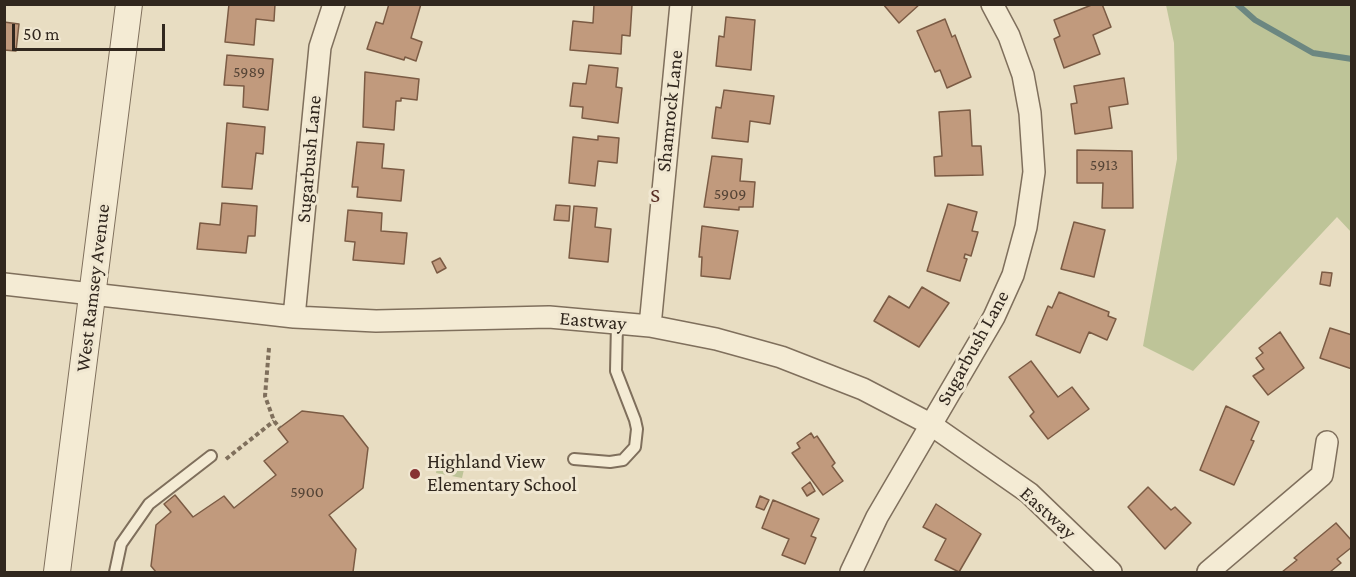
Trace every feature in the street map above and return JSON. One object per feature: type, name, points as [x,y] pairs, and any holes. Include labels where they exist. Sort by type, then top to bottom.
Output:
[{"type":"street","name":"West Ramsey Avenue","points":[[57,573],[129,4]]},
{"type":"street","name":"Sugarbush Lane","points":[[294,317],[320,47],[334,4]]},
{"type":"street","name":"Shamrock Lane","points":[[650,326],[681,4]]},
{"type":"street","name":"Sugarbush Lane","points":[[851,573],[877,517],[994,317],[1013,275],[1026,227],[1034,172],[1030,113],[1023,75],[1008,36],[992,4]]},
{"type":"street","name":"Eastway","points":[[4,284],[294,317],[376,321],[549,317],[650,326],[716,339],[781,357],[863,389],[930,424],[1029,493],[1111,573]]},
{"type":"street","points":[[1208,573],[1322,475],[1327,442]]},
{"type":"lane","points":[[574,459],[610,462],[623,460],[635,447],[637,429],[616,371],[617,322]]},
{"type":"lane","points":[[115,573],[121,544],[149,504],[211,456]]},
{"type":"path","points":[[269,348],[265,396],[274,421],[280,428]]},
{"type":"green space","points":[[1166,5],[1351,5],[1351,232],[1337,217],[1193,371],[1143,346],[1177,159],[1174,43]]},
{"type":"green space","points":[[439,457],[466,461],[462,478],[436,473]]},
{"type":"building","points":[[229,4],[275,4],[274,21],[256,19],[254,45],[225,42]]},
{"type":"building","points":[[389,4],[421,4],[411,38],[422,42],[416,61],[405,57],[404,60],[367,49],[376,22],[383,24]]},
{"type":"building","points":[[594,4],[632,5],[630,36],[622,35],[621,54],[570,50],[573,21],[593,23]]},
{"type":"building","points":[[883,4],[920,4],[899,23]]},
{"type":"building","points":[[1094,4],[1102,4],[1111,27],[1093,35],[1100,54],[1064,68],[1054,39],[1060,36],[1054,20]]},
{"type":"building","points":[[726,17],[755,20],[751,70],[716,66],[719,36],[724,37]]},
{"type":"building","points":[[945,19],[952,37],[955,35],[971,77],[947,88],[940,70],[935,72],[917,31]]},
{"type":"building","points":[[4,22],[19,24],[16,51],[4,50]]},
{"type":"building","points":[[227,55],[273,59],[268,110],[243,107],[244,86],[224,85]]},
{"type":"building","points":[[589,65],[618,68],[616,87],[622,88],[618,123],[582,118],[583,107],[570,106],[573,83],[586,84]]},
{"type":"building","points":[[365,72],[419,79],[417,100],[401,98],[401,101],[396,101],[394,130],[363,127]]},
{"type":"building","points":[[1124,78],[1128,104],[1109,107],[1112,128],[1075,134],[1071,104],[1077,103],[1074,86]]},
{"type":"building","points":[[724,90],[774,96],[770,124],[750,121],[748,142],[712,138],[716,107],[721,108]]},
{"type":"building","points":[[970,110],[972,146],[981,146],[983,175],[935,176],[934,157],[942,156],[939,112]]},
{"type":"building","points":[[227,123],[265,127],[263,154],[256,153],[252,189],[222,187]]},
{"type":"building","points":[[598,136],[619,138],[617,163],[598,161],[595,186],[569,183],[573,137],[598,140]]},
{"type":"building","points":[[357,142],[384,144],[382,168],[404,170],[401,201],[357,197],[358,187],[352,187]]},
{"type":"building","points":[[1077,150],[1132,151],[1133,208],[1102,208],[1103,183],[1077,183]]},
{"type":"building","points":[[712,156],[742,159],[740,181],[755,182],[753,207],[739,207],[739,210],[704,207]]},
{"type":"building","points":[[222,203],[257,206],[255,236],[248,236],[246,253],[197,249],[200,223],[220,225]]},
{"type":"building","points":[[948,204],[977,212],[972,231],[978,232],[971,256],[965,254],[964,258],[967,259],[960,281],[927,271]]},
{"type":"building","points":[[556,205],[570,206],[569,221],[554,220]]},
{"type":"building","points":[[574,206],[597,208],[595,227],[611,229],[608,262],[569,258]]},
{"type":"building","points":[[348,210],[382,213],[381,231],[407,233],[404,264],[353,260],[355,242],[345,241]]},
{"type":"building","points":[[1074,222],[1105,230],[1094,277],[1061,269]]},
{"type":"building","points":[[702,226],[738,231],[730,279],[701,276],[702,257],[699,257]]},
{"type":"building","points":[[440,258],[446,268],[437,273],[432,262]]},
{"type":"building","points":[[1322,272],[1332,273],[1330,286],[1320,284]]},
{"type":"building","points":[[922,287],[949,303],[919,347],[874,321],[889,296],[909,308]]},
{"type":"building","points":[[1059,292],[1109,312],[1108,316],[1116,319],[1107,340],[1089,332],[1080,353],[1036,335],[1048,306],[1052,308]]},
{"type":"building","points":[[1330,328],[1352,335],[1352,369],[1320,358]]},
{"type":"building","points":[[1280,332],[1304,368],[1268,395],[1253,376],[1264,369],[1256,358],[1263,353],[1259,348]]},
{"type":"building","points":[[1031,361],[1058,397],[1072,387],[1089,409],[1048,439],[1030,416],[1034,412],[1009,377]]},
{"type":"building","points":[[1226,406],[1259,422],[1251,440],[1254,441],[1234,485],[1200,470]]},
{"type":"building","points":[[302,411],[343,416],[368,448],[363,488],[329,515],[356,549],[353,572],[156,572],[151,566],[156,525],[171,512],[164,504],[175,495],[193,517],[224,496],[234,508],[276,475],[264,461],[288,442],[278,429]]},
{"type":"building","points":[[811,433],[814,438],[817,436],[835,463],[832,466],[843,481],[823,495],[792,453],[800,448],[797,443]]},
{"type":"building","points":[[810,482],[815,491],[807,496],[802,488]]},
{"type":"building","points":[[1148,487],[1171,510],[1175,507],[1191,523],[1165,549],[1128,507]]},
{"type":"building","points":[[760,496],[769,500],[764,510],[756,507]]},
{"type":"building","points":[[773,500],[819,519],[811,536],[816,538],[805,564],[782,555],[789,539],[762,528]]},
{"type":"building","points":[[936,504],[981,534],[959,572],[935,560],[946,539],[923,527]]},
{"type":"building","points":[[1336,523],[1352,541],[1352,547],[1337,559],[1341,563],[1330,572],[1282,572],[1297,560],[1294,558]]},
{"type":"waterway","points":[[1237,4],[1255,20],[1313,53],[1352,59]]},
{"type":"place","name":"Highland View Elementary School","points":[[415,474]]},
{"type":"district","name":"S","points":[[656,196]]}]
